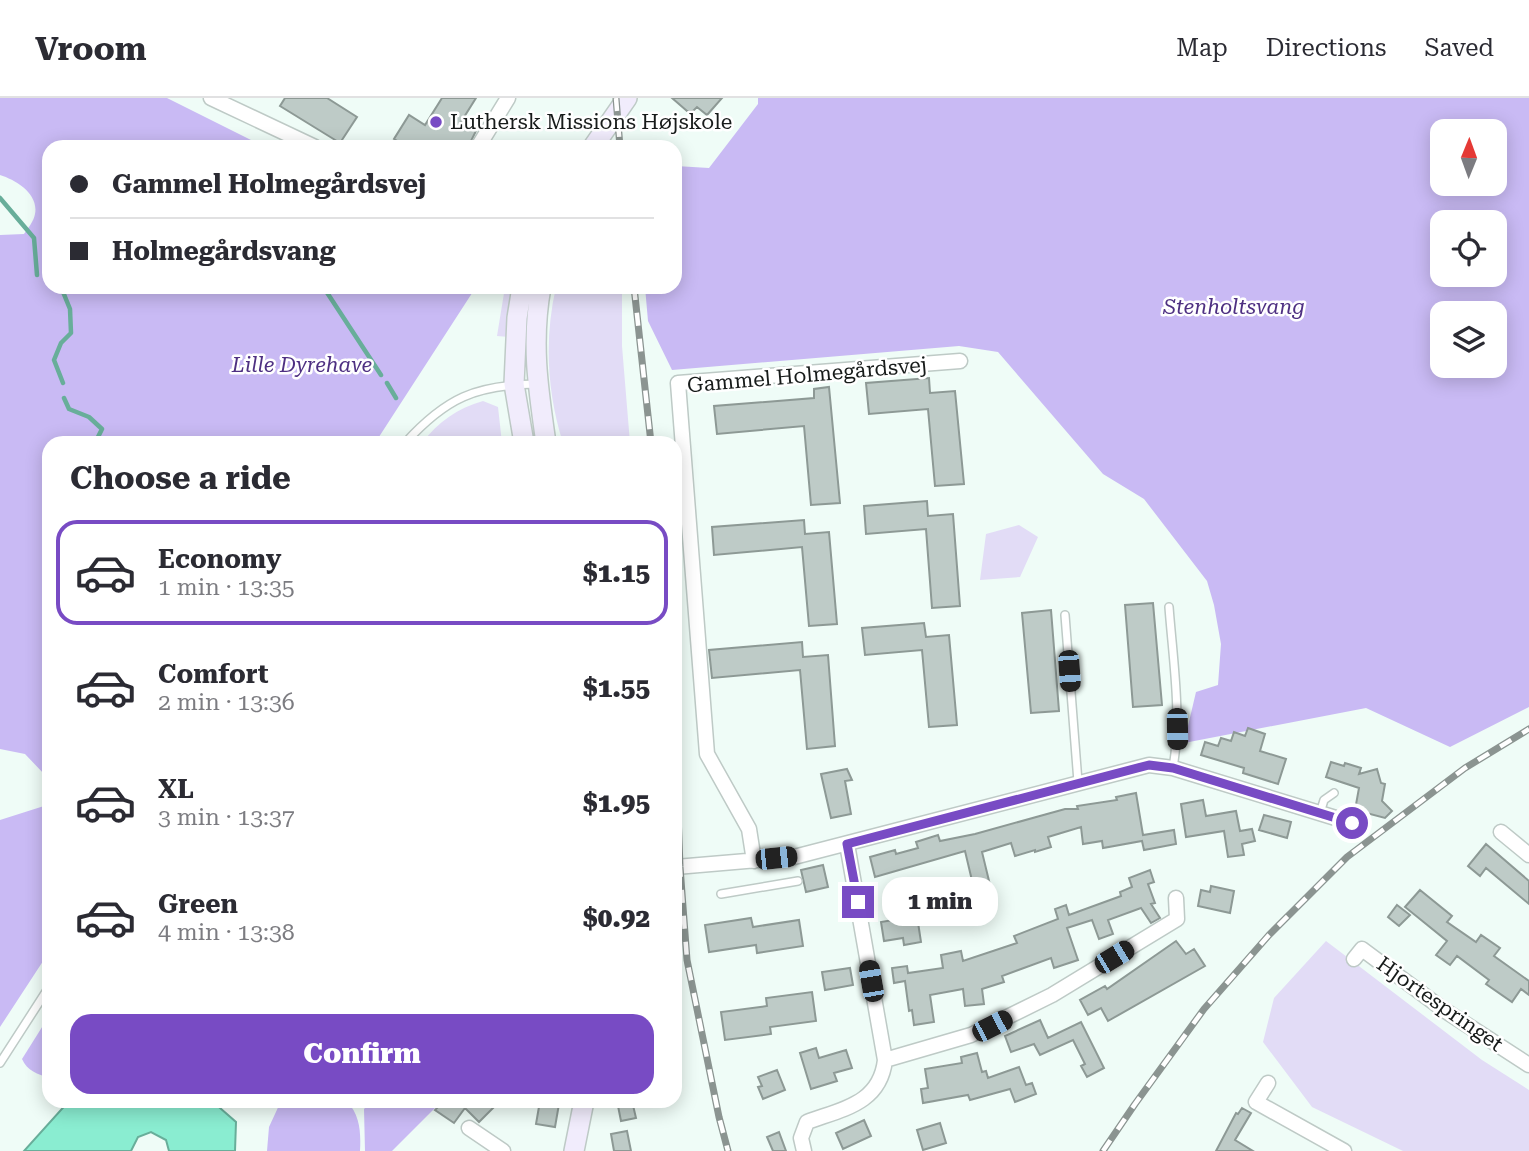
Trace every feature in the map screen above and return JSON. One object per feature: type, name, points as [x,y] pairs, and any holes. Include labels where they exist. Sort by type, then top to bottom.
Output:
[{"type":"street","points":[[211,98],[227,102],[301,140]]},
{"type":"street","points":[[482,140],[508,98]]},
{"type":"street","points":[[599,140],[627,98]]},
{"type":"street","points":[[603,140],[609,127]]},
{"type":"street","points":[[521,294],[514,384],[523,436]]},
{"type":"street","points":[[540,294],[534,333],[537,383],[545,436]]},
{"type":"street","name":"Gammel Holmegårdsvej","points":[[754,861],[749,829],[707,754],[678,383],[960,361]]},
{"type":"street","points":[[682,867],[794,856],[1149,765],[1173,768],[1352,823]]},
{"type":"street","points":[[1501,832],[1529,855]]},
{"type":"street","points":[[804,1151],[801,1138],[807,1122],[860,1102],[876,1089],[883,1076],[885,1060],[847,844]]},
{"type":"street","points":[[885,1060],[971,1035],[1052,995],[1177,919],[1176,898]]},
{"type":"street","name":"Hjortespringet","points":[[1354,959],[1362,949],[1444,1010],[1529,1065]]},
{"type":"street","points":[[1268,1083],[1256,1102],[1344,1151]]},
{"type":"street","points":[[574,1151],[583,1108]]},
{"type":"street","points":[[469,1128],[503,1151]]},
{"type":"lane","points":[[411,436],[427,419],[447,404],[467,395],[514,384],[537,383]]},
{"type":"lane","points":[[1169,607],[1177,713],[1177,744],[1173,768]]},
{"type":"lane","points":[[1065,615],[1078,782]]},
{"type":"lane","points":[[1320,813],[1324,800],[1334,793]]},
{"type":"lane","points":[[721,894],[798,881]]},
{"type":"lane","points":[[0,1063],[42,998]]},
{"type":"shaded area","points":[[504,294],[515,294],[509,337],[497,336]]},
{"type":"shaded area","points":[[555,294],[622,294],[622,346],[629,436],[561,436],[553,404],[549,365]]},
{"type":"shaded area","points":[[483,401],[498,407],[501,436],[428,436],[449,417]]},
{"type":"shaded area","points":[[1019,525],[1038,537],[1020,577],[980,580],[986,534]]},
{"type":"shaded area","points":[[1326,941],[1482,1060],[1529,1090],[1529,1151],[1403,1151],[1312,1107],[1263,1042],[1274,998]]},
{"type":"shaded area","points":[[63,1108],[220,1108],[236,1122],[235,1151],[169,1151],[166,1140],[151,1132],[138,1137],[131,1151],[24,1151]]},
{"type":"green space","name":"Lille Dyrehave","points":[[0,98],[167,98],[251,140],[42,140],[42,294],[471,294],[380,436],[42,436],[42,772],[25,754],[0,749],[0,235],[24,234],[33,219],[35,207],[25,189],[0,175]]},
{"type":"green space","name":"Stenholtsvang","points":[[758,98],[1529,98],[1529,707],[1450,747],[1366,708],[1184,743],[1196,692],[1218,685],[1221,644],[1207,581],[1144,499],[1103,474],[998,352],[959,346],[672,370],[648,321],[646,294],[682,294],[682,166],[709,168],[758,104]]},
{"type":"green space","points":[[42,807],[42,963],[0,1027],[0,820]]},
{"type":"green space","points":[[42,1027],[42,1075],[30,1069],[22,1059]]},
{"type":"green space","points":[[278,1108],[352,1108],[359,1124],[360,1151],[267,1151],[269,1127]]},
{"type":"green space","points":[[435,1108],[392,1151],[365,1151],[364,1109]]},
{"type":"building","points":[[285,98],[327,98],[357,117],[342,140],[335,140],[280,106]]},
{"type":"building","points":[[442,98],[476,98],[461,122],[476,131],[472,140],[394,139],[409,115],[425,125]]},
{"type":"building","points":[[672,98],[722,98],[707,115],[697,107],[693,111],[687,111]]},
{"type":"building","points":[[929,378],[930,393],[955,391],[964,484],[935,486],[928,409],[869,414],[866,383]]},
{"type":"building","points":[[829,387],[840,503],[811,505],[804,426],[717,434],[714,406],[814,398],[814,389]]},
{"type":"building","points":[[927,501],[928,516],[953,514],[960,606],[932,608],[926,529],[866,534],[864,506]]},
{"type":"building","points":[[804,520],[805,534],[829,532],[837,624],[809,626],[802,547],[714,555],[712,527]]},
{"type":"building","points":[[1153,603],[1162,705],[1133,707],[1125,605]]},
{"type":"building","points":[[1051,610],[1059,711],[1031,713],[1022,613]]},
{"type":"building","points":[[924,623],[926,637],[949,635],[957,725],[929,727],[922,650],[865,655],[862,628]]},
{"type":"building","points":[[802,642],[803,657],[828,655],[835,746],[807,749],[800,670],[712,678],[709,650]]},
{"type":"building","points":[[1248,728],[1265,734],[1260,751],[1286,759],[1278,784],[1243,773],[1244,768],[1201,755],[1205,742],[1218,746],[1221,738],[1231,741],[1234,732],[1245,736]]},
{"type":"building","points":[[1331,762],[1361,768],[1359,774],[1377,769],[1381,783],[1385,784],[1382,801],[1392,811],[1385,818],[1355,810],[1359,788],[1326,777]]},
{"type":"building","points":[[847,769],[852,780],[845,781],[851,814],[831,818],[821,774]]},
{"type":"building","points":[[1136,793],[1143,835],[1174,830],[1176,844],[1144,850],[1142,841],[1103,848],[1102,841],[1083,844],[1081,827],[1048,837],[1051,847],[1035,852],[1015,856],[1011,843],[982,852],[990,885],[974,889],[965,851],[875,877],[870,857],[895,850],[896,854],[918,848],[916,842],[938,835],[940,841],[975,834]]},
{"type":"building","points":[[1203,800],[1206,816],[1236,811],[1240,831],[1252,829],[1255,841],[1242,844],[1244,855],[1228,857],[1224,831],[1186,837],[1181,804]]},
{"type":"building","points":[[1264,815],[1291,822],[1287,838],[1259,830]]},
{"type":"building","points":[[1486,844],[1529,881],[1529,904],[1486,868],[1480,876],[1468,866]]},
{"type":"building","points":[[823,865],[828,887],[806,892],[801,870]]},
{"type":"building","points":[[1150,870],[1154,882],[1148,884],[1155,903],[1151,904],[1160,918],[1151,923],[1141,908],[1108,920],[1113,934],[1099,939],[1092,920],[1067,928],[1078,960],[1054,968],[1051,958],[1002,976],[1004,982],[982,989],[984,1004],[965,1006],[963,989],[930,995],[934,1022],[914,1025],[905,981],[894,983],[892,968],[907,966],[908,973],[943,968],[941,955],[961,951],[963,961],[1017,943],[1014,936],[1058,919],[1055,909],[1066,905],[1069,915],[1121,896],[1120,892],[1132,887],[1129,878]]},
{"type":"building","points":[[1211,886],[1234,891],[1230,913],[1198,906],[1201,890],[1210,892]]},
{"type":"building","points":[[1420,890],[1452,916],[1447,922],[1476,942],[1481,935],[1500,948],[1494,956],[1529,981],[1529,995],[1521,989],[1512,1002],[1486,984],[1489,980],[1457,956],[1450,965],[1436,955],[1447,941],[1405,907]]},
{"type":"building","points":[[1397,905],[1410,915],[1399,926],[1388,917]]},
{"type":"building","points":[[917,916],[921,942],[904,945],[903,938],[884,941],[881,922]]},
{"type":"building","points":[[751,918],[753,927],[799,920],[803,946],[757,953],[756,945],[709,952],[705,925]]},
{"type":"building","points":[[1176,941],[1186,954],[1194,949],[1205,966],[1108,1021],[1101,1008],[1088,1015],[1080,1000],[1105,986],[1107,989]]},
{"type":"building","points":[[850,968],[853,985],[825,990],[822,972]]},
{"type":"building","points":[[812,992],[816,1021],[770,1027],[771,1034],[725,1040],[721,1012],[767,1006],[766,998]]},
{"type":"building","points":[[1040,1020],[1048,1038],[1081,1022],[1104,1068],[1087,1077],[1081,1066],[1085,1064],[1073,1040],[1040,1055],[1034,1044],[1011,1052],[1005,1036]]},
{"type":"building","points":[[816,1048],[819,1058],[846,1050],[852,1068],[834,1073],[837,1081],[811,1089],[800,1053]]},
{"type":"building","points":[[977,1053],[982,1072],[986,1071],[988,1078],[1019,1067],[1026,1085],[1032,1083],[1036,1094],[1015,1102],[1010,1089],[970,1100],[968,1095],[923,1103],[921,1089],[928,1088],[925,1069],[962,1063],[961,1057]]},
{"type":"building","points":[[777,1070],[785,1090],[763,1099],[758,1087],[762,1086],[758,1077]]},
{"type":"building","points":[[437,1108],[465,1108],[454,1123],[435,1110]]},
{"type":"building","points":[[465,1108],[493,1108],[479,1122]]},
{"type":"building","points":[[539,1108],[558,1108],[555,1127],[536,1124]]},
{"type":"building","points":[[618,1108],[634,1108],[636,1118],[621,1121]]},
{"type":"building","points":[[1242,1108],[1251,1113],[1235,1140],[1253,1151],[1216,1151],[1236,1113]]},
{"type":"building","points":[[864,1120],[871,1136],[843,1149],[836,1133]]},
{"type":"building","points":[[940,1123],[946,1143],[923,1150],[917,1130]]},
{"type":"building","points":[[627,1131],[631,1151],[614,1151],[611,1134]]},
{"type":"building","points":[[779,1132],[786,1151],[773,1151],[767,1137]]},
{"type":"waterway","points":[[0,198],[34,238],[37,275]]},
{"type":"waterway","points":[[63,383],[54,360],[61,343],[71,333],[70,309],[64,294]]},
{"type":"waterway","points":[[328,294],[381,375]]},
{"type":"waterway","points":[[387,383],[396,398]]},
{"type":"waterway","points":[[64,398],[69,409],[89,417],[102,429],[98,436]]},
{"type":"railway","points":[[616,98],[619,140]]},
{"type":"railway","points":[[635,294],[650,436]]},
{"type":"railway","points":[[1103,1151],[1204,1009],[1269,935],[1347,857],[1465,768],[1529,729]]},
{"type":"railway","points":[[682,894],[687,960],[728,1151]]},
{"type":"place","name":"Luthersk Missions Højskole","points":[[436,122]]},
{"type":"route","points":[[858,902],[847,844],[1149,765],[1173,768],[1352,823]]}]
